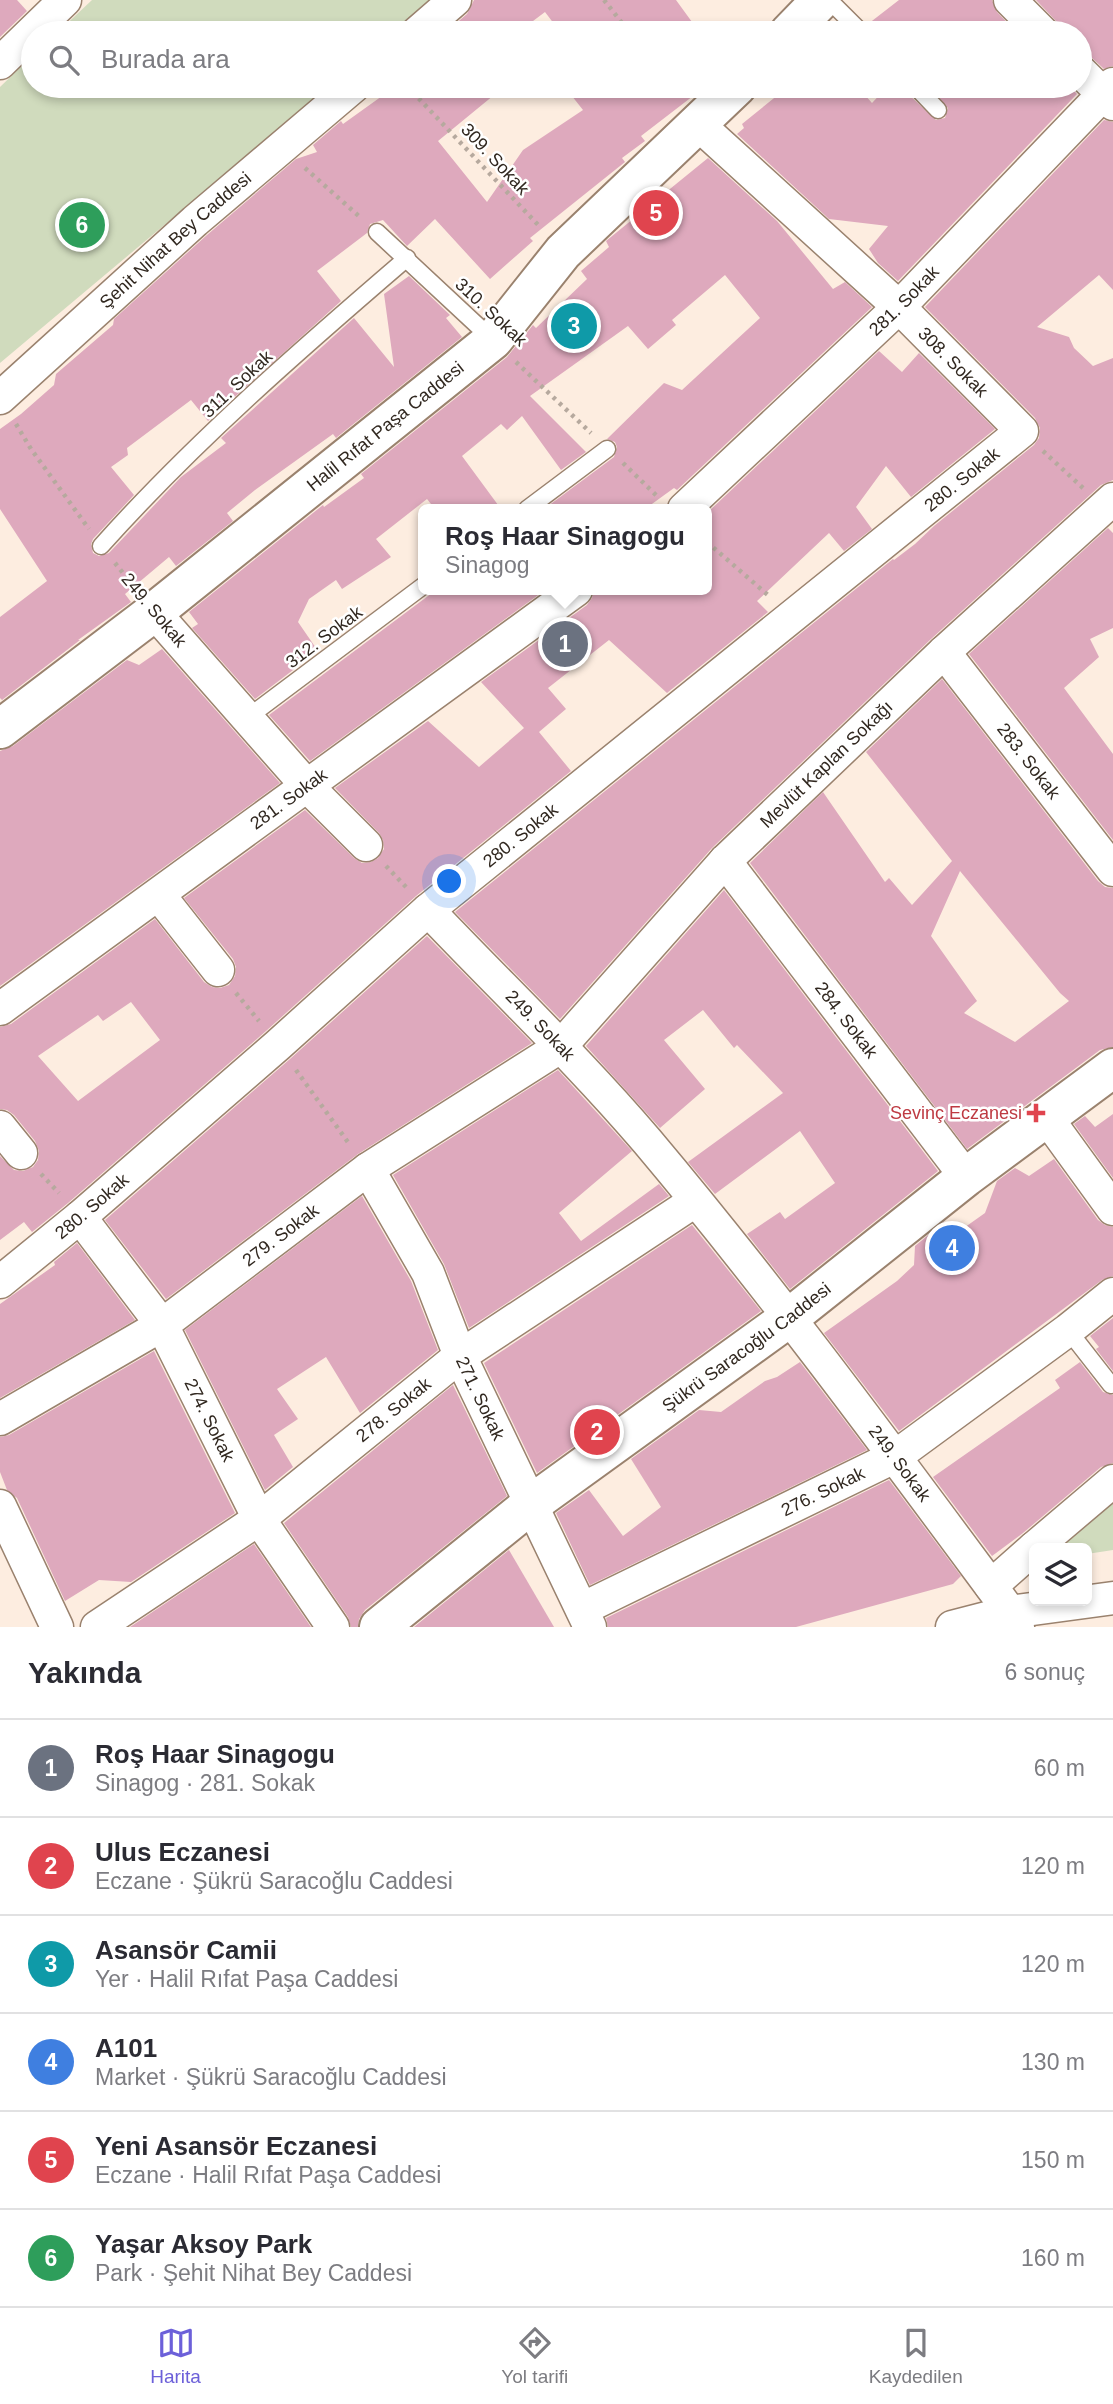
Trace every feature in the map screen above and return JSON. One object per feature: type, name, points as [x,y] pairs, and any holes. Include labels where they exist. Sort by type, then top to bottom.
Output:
[{"type":"street","points":[[43,21],[65,0]]},
{"type":"street","points":[[430,21],[455,0]]},
{"type":"street","points":[[801,21],[821,0]]},
{"type":"street","points":[[1010,0],[1031,21]]},
{"type":"street","points":[[0,63],[21,43]]},
{"type":"street","points":[[1092,81],[1109,94]]},
{"type":"street","name":"281. Sokak","points":[[674,504],[899,307],[1109,94]]},
{"type":"street","name":"Şehit Nihat Bey Caddesi","points":[[0,398],[195,221],[339,98]]},
{"type":"street","name":"Halil Rıfat Paşa Caddesi","points":[[0,729],[154,612],[493,340],[563,252],[725,98]]},
{"type":"street","name":"308. Sokak","points":[[699,125],[899,307],[1022,431]]},
{"type":"street","name":"280. Sokak","points":[[0,1282],[80,1217],[278,1045],[428,910],[1022,431]]},
{"type":"street","name":"Mevlüt Kaplan Sokağı","points":[[559,1047],[725,861],[944,652],[1110,507]]},
{"type":"street","name":"281. Sokak","points":[[0,1009],[569,595]]},
{"type":"street","name":"249. Sokak","points":[[154,612],[307,786],[366,845]]},
{"type":"street","name":"283. Sokak","points":[[944,652],[1113,870]]},
{"type":"street","name":"284. Sokak","points":[[725,861],[966,1177]]},
{"type":"street","points":[[159,895],[218,970]]},
{"type":"street","name":"249. Sokak","points":[[428,910],[646,1140],[790,1317],[896,1456],[1014,1620]]},
{"type":"street","name":"279. Sokak","points":[[0,1419],[162,1325],[368,1169],[559,1047]]},
{"type":"street","name":"Şükrü Saracoğlu Caddesi","points":[[379,1627],[530,1505],[790,1317],[966,1177],[1113,1068]]},
{"type":"street","points":[[1047,1118],[1113,1209]]},
{"type":"street","points":[[0,1127],[21,1153]]},
{"type":"street","name":"271. Sokak","points":[[368,1169],[428,1273],[460,1356],[586,1618]]},
{"type":"street","name":"278. Sokak","points":[[97,1627],[259,1519],[460,1356],[695,1201]]},
{"type":"street","name":"274. Sokak","points":[[80,1217],[162,1325],[259,1519],[333,1627]]},
{"type":"street","name":"276. Sokak","points":[[586,1618],[896,1456],[1113,1294]]},
{"type":"street","points":[[1040,1543],[1113,1481]]},
{"type":"street","points":[[0,1506],[57,1627]]},
{"type":"street","points":[[991,1586],[1029,1552]]},
{"type":"street","points":[[952,1627],[1014,1620],[1113,1598]]},
{"type":"lane","points":[[829,0],[850,21]]},
{"type":"lane","points":[[926,98],[938,110]]},
{"type":"lane","name":"310. Sokak","points":[[377,232],[493,340]]},
{"type":"lane","name":"311. Sokak","points":[[102,546],[162,481],[332,323],[407,258]]},
{"type":"lane","points":[[534,504],[607,449]]},
{"type":"lane","name":"312. Sokak","points":[[247,718],[418,590]]},
{"type":"lane","points":[[1068,1330],[1111,1385]]},
{"type":"path","points":[[604,0],[621,21]]},
{"type":"path","name":"309. Sokak","points":[[418,98],[563,252]]},
{"type":"path","points":[[281,146],[377,232]]},
{"type":"path","name":"310. Sokak","points":[[493,340],[607,449],[672,504]]},
{"type":"path","points":[[1022,431],[1110,507]]},
{"type":"path","name":"249. Sokak","points":[[31,449],[154,612]]},
{"type":"path","points":[[712,546],[791,615]]},
{"type":"path","points":[[366,845],[428,910]]},
{"type":"path","points":[[218,970],[278,1045],[332,1120]]},
{"type":"path","points":[[21,1153],[80,1217]]},
{"type":"green space","points":[[92,0],[432,0],[407,21],[70,21]]},
{"type":"green space","points":[[21,67],[21,98],[316,98],[0,363],[0,87]]},
{"type":"green space","points":[[1113,1494],[1113,1550],[1092,1553],[1092,1543],[1049,1543]]},
{"type":"building","points":[[0,0],[17,0],[27,11],[0,37]]},
{"type":"building","points":[[474,0],[676,0],[691,21],[552,21],[545,12],[533,21],[459,21],[467,14]]},
{"type":"building","points":[[899,0],[992,0],[997,12],[1006,21],[872,21]]},
{"type":"building","points":[[1036,0],[1113,0],[1113,66],[1104,69],[1092,58],[1092,21],[1056,21]]},
{"type":"building","points":[[379,98],[490,98],[438,141],[487,202],[523,150],[583,110],[574,98],[690,98],[641,136],[645,141],[622,158],[625,162],[530,238],[533,241],[490,279],[435,219],[407,246],[383,220],[370,224],[367,233],[317,271],[341,301],[208,421],[191,400],[127,448],[128,455],[111,467],[134,495],[93,539],[93,553],[99,556],[109,553],[181,477],[226,443],[221,438],[354,318],[394,367],[384,294],[409,276],[450,315],[446,318],[462,337],[336,438],[333,434],[255,490],[227,513],[233,521],[176,566],[169,557],[125,594],[131,602],[2,700],[0,617],[47,581],[0,509],[0,429],[54,385],[56,374],[113,325],[114,319],[207,235],[296,159],[317,152],[313,145],[341,121],[343,124]]},
{"type":"building","points":[[774,98],[868,98],[872,103],[877,98],[912,98],[936,120],[945,118],[948,108],[939,98],[1073,98],[898,281],[878,263],[869,249],[888,226],[829,219],[737,134],[744,128],[742,124]]},
{"type":"building","points":[[1104,120],[1113,122],[1113,290],[1099,275],[1037,327],[1069,337],[1074,348],[1093,366],[1113,358],[1113,480],[1101,485],[931,639],[712,848],[560,1019],[455,912],[915,544],[1034,445],[1039,438],[1040,428],[1035,418],[925,307]]},
{"type":"building","points":[[708,158],[777,221],[833,289],[845,282],[872,307],[677,490],[674,488],[652,504],[551,504],[614,457],[617,447],[615,442],[607,439],[664,383],[682,390],[760,318],[725,275],[672,320],[676,325],[648,349],[628,326],[530,396],[586,452],[561,470],[522,416],[507,430],[501,424],[462,456],[497,504],[431,504],[427,499],[418,504],[376,539],[391,557],[342,589],[336,580],[309,599],[298,622],[318,651],[255,699],[192,628],[198,624],[189,612],[323,505],[324,507],[364,478],[361,474],[507,357],[533,325],[536,328],[587,279],[581,271],[609,247],[606,241]]},
{"type":"building","points":[[879,351],[902,372],[919,353],[995,429],[911,497],[886,466],[856,507],[872,529],[844,551],[829,533],[757,601],[768,612],[667,693],[609,640],[548,688],[566,709],[539,732],[571,771],[416,896],[68,1203],[32,1232],[24,1222],[0,1240],[0,1156],[14,1170],[23,1171],[33,1167],[38,1160],[39,1151],[35,1141],[14,1115],[0,1109],[0,1027],[11,1024],[155,919],[204,982],[220,988],[229,985],[235,976],[233,959],[184,898],[305,810],[354,858],[362,863],[378,858],[384,849],[379,833],[335,788],[428,721],[479,767],[524,728],[481,682],[587,605],[593,595],[712,595],[712,508]],"holes":[[[131,1002],[160,1040],[78,1101],[38,1056],[98,1015],[103,1021]]]},
{"type":"building","points":[[1108,528],[1113,533],[1113,628],[1090,639],[1099,657],[1064,688],[1113,754],[1113,840],[969,654]]},
{"type":"building","points":[[429,595],[538,595],[310,761],[269,715]]},
{"type":"building","points":[[162,649],[280,783],[0,986],[0,751],[13,746],[127,660],[139,665]]},
{"type":"building","points":[[942,679],[1098,881],[1105,887],[1113,888],[1113,1047],[1100,1050],[967,1149],[750,863],[823,792],[885,882],[889,878],[912,905],[952,861],[866,752]],"holes":[[[960,871],[1069,1001],[1015,1042],[964,1013],[977,1001],[931,936]]]},
{"type":"building","points":[[724,890],[938,1171],[790,1289],[747,1234],[780,1212],[785,1219],[835,1183],[800,1131],[715,1194],[688,1162],[783,1093],[737,1045],[734,1048],[703,1010],[664,1040],[705,1089],[660,1128],[586,1046]]},
{"type":"building","points":[[427,936],[532,1043],[358,1154],[166,1299],[105,1220]]},
{"type":"building","points":[[558,1070],[632,1151],[559,1213],[581,1241],[659,1184],[669,1196],[469,1328],[444,1264],[393,1175]]},
{"type":"building","points":[[1113,1114],[1113,1178],[1074,1124],[1085,1116],[1095,1127]]},
{"type":"building","points":[[1054,1159],[1098,1220],[1113,1227],[1113,1276],[1102,1280],[899,1431],[824,1333],[897,1281],[914,1265],[915,1246],[944,1222],[961,1230],[985,1213],[997,1181],[1015,1168],[1029,1176]]},
{"type":"building","points":[[362,1196],[411,1281],[438,1350],[360,1413],[326,1357],[277,1389],[298,1419],[274,1435],[293,1467],[265,1490],[185,1330]]},
{"type":"building","points":[[692,1225],[761,1311],[537,1473],[484,1363]]},
{"type":"building","points":[[77,1243],[135,1320],[0,1398],[0,1304],[55,1265],[54,1262]]},
{"type":"building","points":[[1113,1318],[1113,1371],[1096,1349],[1099,1347],[1090,1336]]},
{"type":"building","points":[[154,1351],[235,1513],[131,1582],[99,1580],[65,1601],[17,1498],[7,1490],[0,1472],[0,1437],[9,1435]]},
{"type":"building","points":[[800,1362],[867,1450],[590,1585],[556,1513],[589,1490],[623,1536],[661,1507],[631,1459],[699,1410],[721,1412],[765,1381],[777,1377]]},
{"type":"building","points":[[1080,1362],[1103,1392],[1113,1395],[1113,1463],[1101,1467],[992,1556],[933,1477],[1060,1388],[1055,1380]]},
{"type":"building","points":[[453,1385],[507,1496],[365,1610],[359,1619],[358,1627],[351,1627],[348,1617],[284,1523]]},
{"type":"building","points":[[889,1480],[961,1576],[953,1584],[796,1627],[608,1627],[606,1618]]},
{"type":"building","points":[[254,1544],[311,1627],[130,1627]]},
{"type":"building","points":[[509,1550],[554,1627],[414,1627]]},
{"type":"place","name":"Yeni Asansör Eczanesi","points":[[656,213]]},
{"type":"place","name":"Yaşar Aksoy Park","points":[[82,225]]},
{"type":"place","name":"Asansör Camii","points":[[574,326]]},
{"type":"place","name":"Roş Haar Sinagogu","points":[[565,644]]},
{"type":"place","name":"Sevinç Eczanesi","points":[[1036,1113]]},
{"type":"place","name":"A101","points":[[952,1248]]},
{"type":"place","name":"Ulus Eczanesi","points":[[597,1432]]}]
